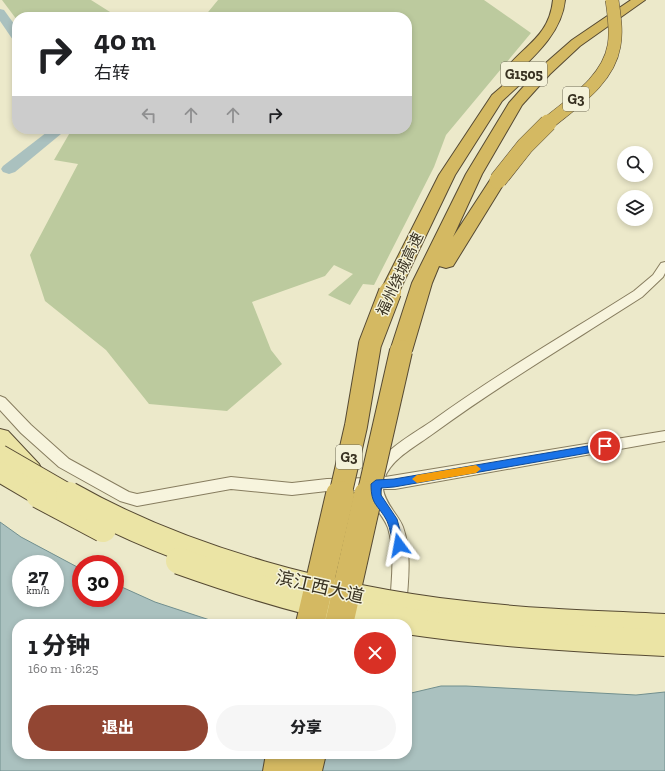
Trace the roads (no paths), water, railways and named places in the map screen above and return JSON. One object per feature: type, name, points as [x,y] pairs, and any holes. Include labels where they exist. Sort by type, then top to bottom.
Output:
[{"type":"highway","name":"G3","points":[[447,175],[458,134],[492,91],[529,54],[550,29],[559,0]]},
{"type":"highway","name":"G3","points":[[340,619],[400,351],[427,284],[498,180],[535,135],[590,88],[605,70],[614,51],[615,26],[612,0]]},
{"type":"highway","name":"福州绕城高速","points":[[311,619],[356,426],[370,344],[390,292],[447,175],[497,98],[558,44],[610,7],[625,0]]},
{"type":"highway","name":"福州绕城高速","points":[[427,284],[474,174],[516,103],[545,72],[576,43],[620,11],[639,0]]},
{"type":"highway","points":[[279,771],[281,759]]},
{"type":"highway","points":[[306,771],[309,759]]},
{"type":"main road","points":[[0,437],[38,478]]},
{"type":"main road","name":"滨江西大道","points":[[0,455],[106,516],[232,566],[379,601],[464,614],[565,622],[665,627]]},
{"type":"main road","name":"滨江西大道","points":[[0,472],[57,505],[117,536],[188,565],[253,587],[329,607],[396,619]]},
{"type":"main road","points":[[0,483],[57,505]]},
{"type":"main road","name":"滨江西大道","points":[[412,622],[440,627],[566,639],[665,643]]},
{"type":"street","points":[[397,619],[400,563],[399,545],[392,519],[380,505],[376,495],[376,484],[384,466],[393,457],[454,411],[638,294],[657,277],[665,265]]},
{"type":"street","points":[[0,401],[26,429],[64,464],[130,499],[145,500],[232,483],[292,489],[327,485],[394,483],[665,436]]},
{"type":"water","points":[[0,522],[21,537],[55,555],[12,555],[12,607],[64,607],[64,560],[72,564],[72,607],[124,607],[124,588],[155,602],[207,619],[12,619],[12,759],[412,759],[412,693],[441,686],[636,695],[665,692],[665,771],[0,771]]},
{"type":"waterway","points":[[0,12],[12,30]]},
{"type":"waterway","points":[[9,169],[54,134]]}]
